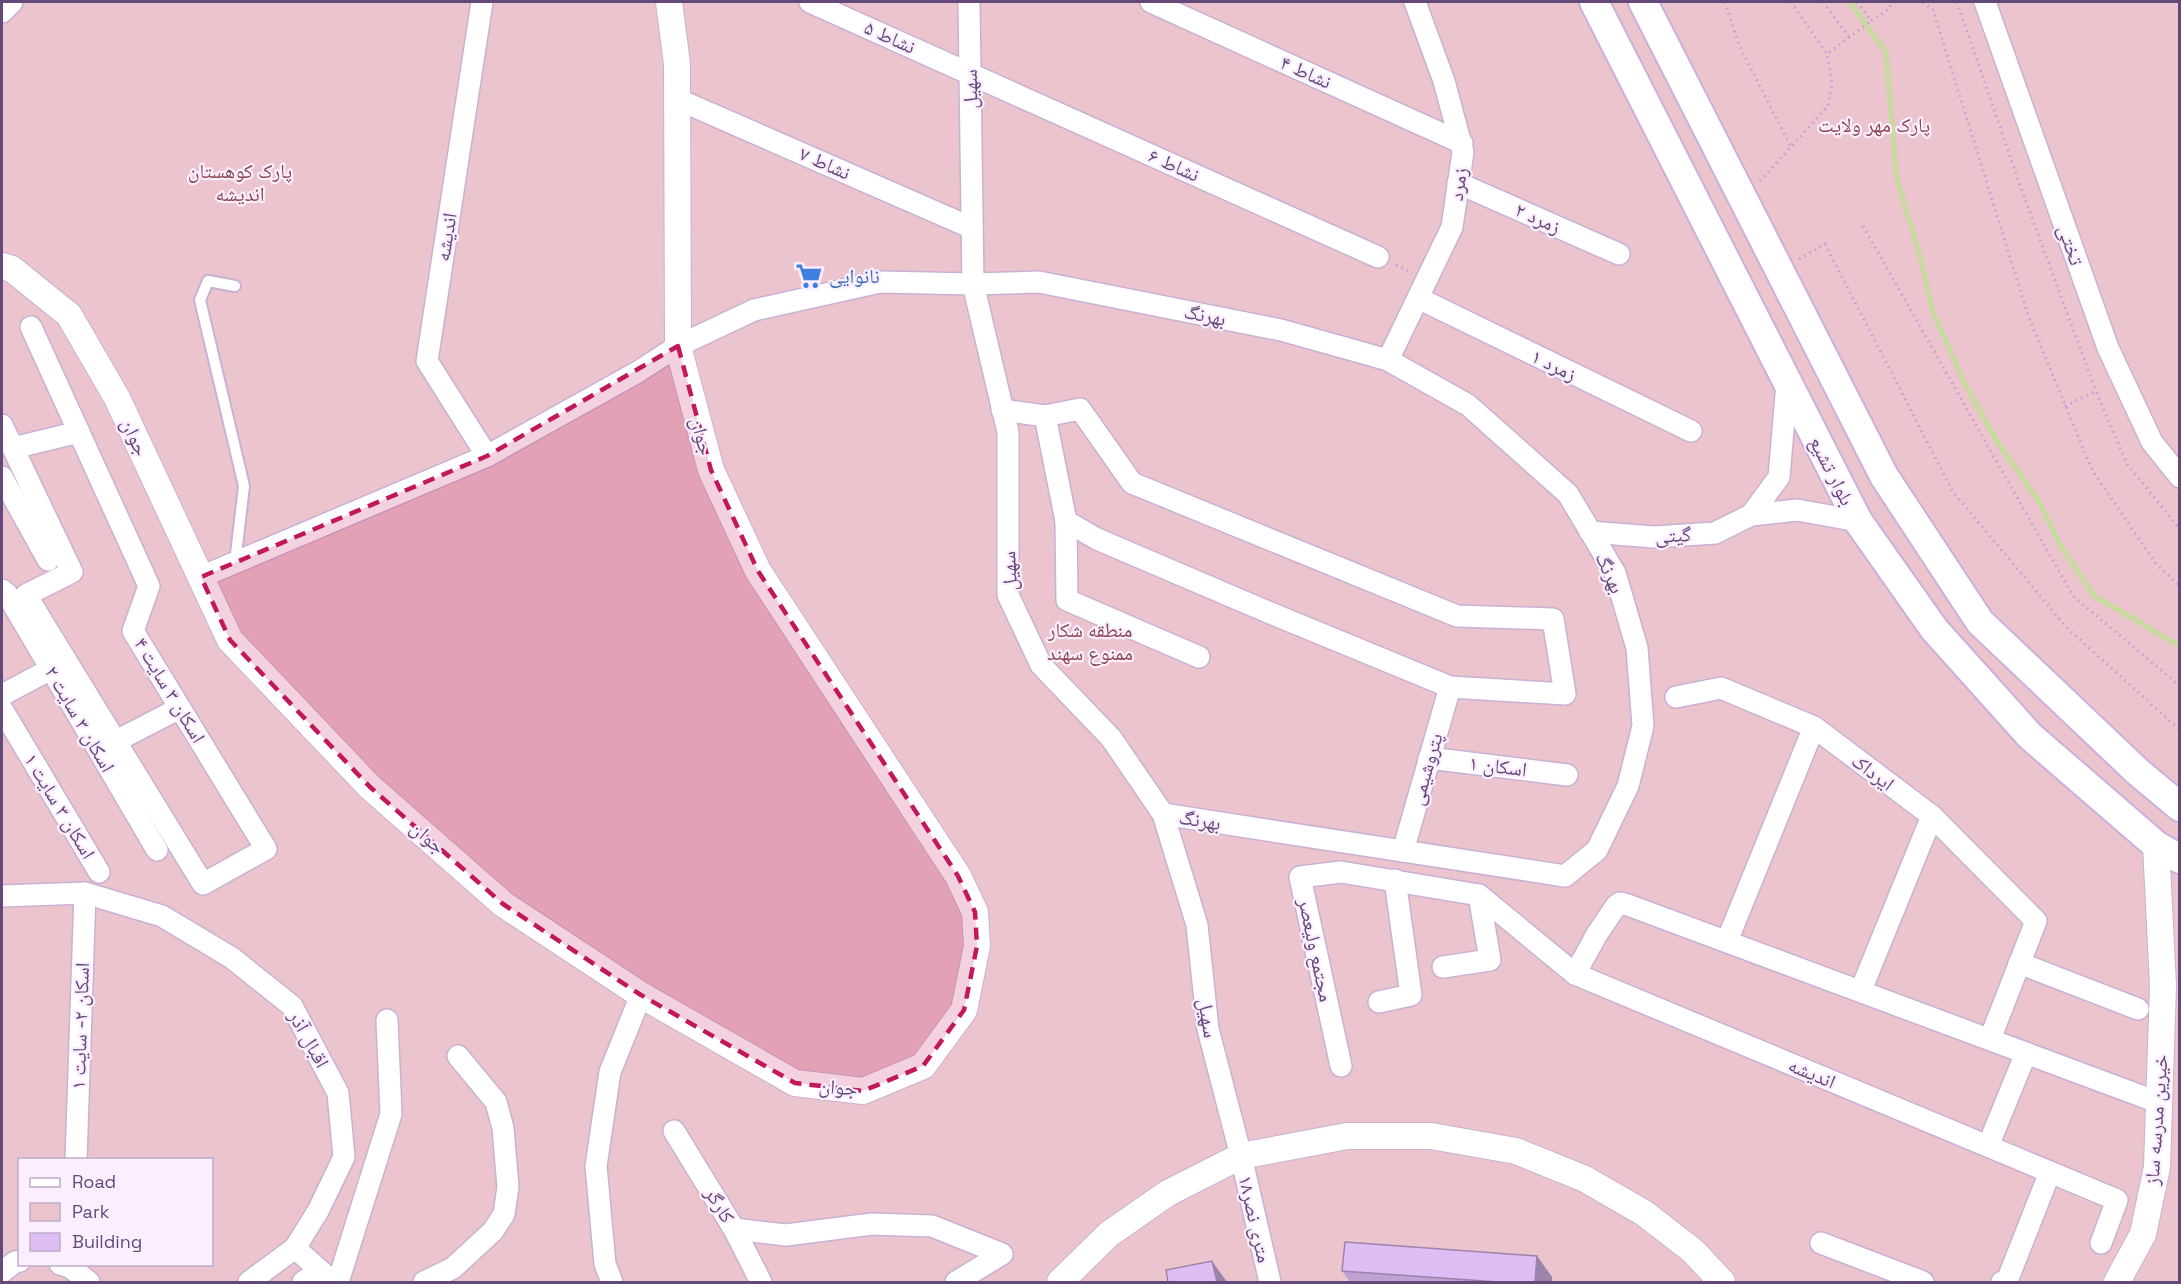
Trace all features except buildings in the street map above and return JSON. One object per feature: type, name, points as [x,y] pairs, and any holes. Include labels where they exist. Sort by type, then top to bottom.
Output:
[{"type":"main road","name":"بلوار تشیع","points":[[1594,2],[1858,521],[1934,629],[2030,736],[2156,844],[2180,859]]},
{"type":"main road","points":[[1643,2],[1884,476],[1980,622],[2138,772],[2179,806],[2156,844]]},
{"type":"street","points":[[2,12],[12,2]]},
{"type":"street","name":"اندیشه","points":[[482,2],[427,361],[487,456]]},
{"type":"street","name":"جوان","points":[[2,266],[12,269],[69,315],[117,398],[230,640],[370,787],[503,904],[641,995],[795,1083],[863,1091],[922,1066],[964,1010],[976,946],[975,912],[958,876],[758,571],[711,470],[678,346],[677,64],[669,2]]},
{"type":"street","name":"نشاط ۵","points":[[810,2],[970,72]]},
{"type":"street","name":"سهیل","points":[[969,2],[973,284],[1008,432],[1008,595],[1041,664],[1111,738],[1163,814],[1197,925],[1208,1029],[1241,1156]]},
{"type":"street","name":"نشاط ۴","points":[[1151,2],[1462,143]]},
{"type":"street","name":"زمرد","points":[[1388,360],[1452,227],[1463,152],[1444,81],[1415,2]]},
{"type":"street","name":"تختی","points":[[1985,2],[2108,348],[2152,442],[2180,477]]},
{"type":"street","name":"نشاط ۶","points":[[970,72],[1378,258]]},
{"type":"street","name":"نشاط ۷","points":[[677,99],[972,228]]},
{"type":"street","name":"زمرد ۲","points":[[1458,183],[1618,254]]},
{"type":"street","name":"بهرنگ","points":[[201,577],[487,456],[636,373],[678,346],[754,310],[880,282],[973,284],[1039,282],[1281,330],[1388,360],[1468,405],[1568,494],[1615,573],[1637,648],[1643,726],[1628,786],[1597,849],[1565,876],[1163,814]]},
{"type":"street","name":"زمرد ۱","points":[[1418,298],[1691,431]]},
{"type":"street","name":"اسکان ۳ سایت ۴","points":[[31,327],[149,586],[133,631],[266,849],[203,884],[116,741]]},
{"type":"street","name":"گیتی","points":[[1751,515],[1779,477],[1788,382]]},
{"type":"street","points":[[1002,410],[1045,416],[1080,409],[1132,483],[1457,616],[1553,619],[1565,694],[1450,687],[1097,539],[1066,521]]},
{"type":"street","points":[[1045,416],[1066,521],[1067,600],[1199,657]]},
{"type":"street","points":[[2,425],[72,572],[26,595],[116,741],[180,708]]},
{"type":"street","points":[[13,448],[79,432]]},
{"type":"street","points":[[2,477],[48,560]]},
{"type":"street","name":"گیتی","points":[[1590,532],[1654,537],[1715,533],[1751,515],[1797,510],[1858,521]]},
{"type":"street","name":"اسکان ۳ سایت ۲","points":[[2,590],[7,594],[157,850]]},
{"type":"street","points":[[2,695],[51,669]]},
{"type":"street","name":"پتروشیمی","points":[[1403,851],[1450,687]]},
{"type":"street","name":"ایرداک","points":[[1676,697],[1720,688],[1814,727],[1932,816],[2036,921],[2019,963]]},
{"type":"street","name":"اسکان ۳ سایت ۱","points":[[2,709],[99,872]]},
{"type":"street","points":[[1727,941],[1814,727]]},
{"type":"street","name":"اسکان ۱","points":[[1430,758],[1567,775]]},
{"type":"street","points":[[1861,990],[1932,816]]},
{"type":"street","name":"خیرین مدرسه ساز","points":[[2117,1282],[2142,1234],[2157,1167],[2163,986],[2156,844]]},
{"type":"street","name":"مجتمع ولیعصر","points":[[1341,1066],[1300,877],[1341,872],[1482,896]]},
{"type":"street","points":[[1379,1002],[1411,995],[1395,880]]},
{"type":"street","name":"اقبال آذر","points":[[2,896],[85,893],[162,916],[232,958],[292,1006],[338,1093],[344,1157],[318,1211],[295,1248],[249,1282]]},
{"type":"street","name":"اسکان ۲- سایت ۱","points":[[76,1158],[85,893]]},
{"type":"street","points":[[1443,968],[1490,960],[1482,896]]},
{"type":"street","name":"اندیشه","points":[[1482,896],[1575,974],[2117,1200],[2101,1243]]},
{"type":"street","points":[[1575,974],[1597,934],[1620,903],[1861,990],[2160,1103]]},
{"type":"street","name":"خیرین مدرسه ساز","points":[[2163,986],[2180,954]]},
{"type":"street","points":[[1990,1039],[2019,963],[2138,1009]]},
{"type":"street","points":[[612,1282],[604,1264],[596,1166],[610,1072],[641,995]]},
{"type":"street","points":[[338,1282],[391,1114],[387,1020]]},
{"type":"street","points":[[1988,1146],[2026,1053]]},
{"type":"street","points":[[424,1282],[453,1269],[493,1231],[504,1214],[508,1187],[503,1128],[496,1102],[458,1056]]},
{"type":"street","name":"کارگر","points":[[674,1131],[734,1229],[761,1282]]},
{"type":"street","points":[[1060,1282],[1109,1234],[1168,1193],[1241,1156],[1347,1136],[1431,1136],[1516,1151],[1585,1179],[1644,1213],[1694,1251],[1722,1282]]},
{"type":"street","name":"۱۸متری نصر","points":[[1241,1156],[1270,1282]]},
{"type":"street","points":[[2002,1282],[2007,1281],[2050,1172]]},
{"type":"street","points":[[734,1229],[786,1236],[872,1224],[932,1226],[1002,1254],[956,1282]]},
{"type":"street","points":[[1821,1243],[1923,1282]]},
{"type":"street","points":[[295,1248],[318,1279]]},
{"type":"street","points":[[2,1272],[18,1261]]},
{"type":"street","points":[[65,1266],[89,1282]]},
{"type":"lane","points":[[235,286],[208,281],[200,300],[244,486],[235,562]]},
{"type":"path","points":[[1725,2],[1740,45],[1791,147]]},
{"type":"path","points":[[1743,200],[1828,106],[1833,82],[1827,54],[1791,2]]},
{"type":"path","points":[[1823,2],[1849,37]]},
{"type":"path","points":[[1857,2],[1871,21]]},
{"type":"path","points":[[1827,54],[1890,8],[1891,2]]},
{"type":"path","points":[[1923,2],[1933,10],[2028,315],[2092,470],[2156,564],[2180,586]]},
{"type":"path","points":[[1957,2],[2021,188],[2096,391],[2127,464],[2180,529]]},
{"type":"path","points":[[1863,226],[2073,596],[2180,686]]},
{"type":"path","points":[[1779,270],[1826,244],[1953,492],[2067,628],[2180,730]]},
{"type":"path","points":[[1378,258],[1427,279]]},
{"type":"path","points":[[2065,406],[2096,391]]},
{"type":"highlighted area","points":[[678,346],[711,470],[758,571],[958,876],[975,912],[977,946],[964,1010],[923,1066],[863,1091],[795,1083],[641,995],[503,904],[370,787],[230,640],[201,577],[487,456]]},
{"type":"green space","name":"منطقه شکار ممنوع سهند","points":[[2,2],[2179,2],[2179,1282],[2,1282]]},
{"type":"waterway","points":[[1850,2],[1886,53],[1897,180],[1920,256],[1933,312],[1964,382],[1996,440],[2038,500],[2060,545],[2094,596],[2180,646]]},
{"type":"place","name":"نانوایی","points":[[809,276]]},
{"type":"park label","name":"پارک مهر ولایت","points":[[1874,125]]},
{"type":"park label","name":"پارک کوهستان اندیشه","points":[[240,182]]}]
